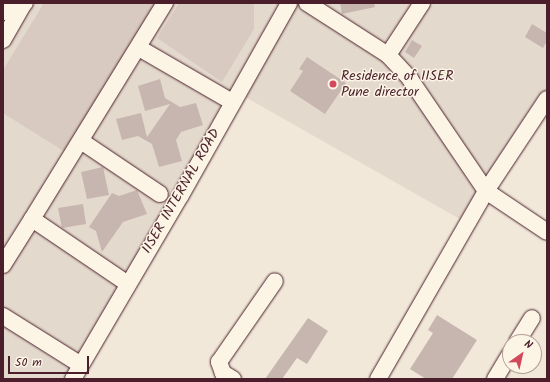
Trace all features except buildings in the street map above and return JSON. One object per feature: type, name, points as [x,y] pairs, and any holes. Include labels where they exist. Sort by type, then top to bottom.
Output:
[{"type":"lane","points":[[3,265],[166,3]]},
{"type":"lane","name":"IISER INTERNAL ROAD","points":[[77,372],[181,195],[289,3]]},
{"type":"lane","points":[[306,3],[388,55],[410,79],[486,191],[547,232]]},
{"type":"lane","points":[[388,55],[422,3]]},
{"type":"lane","points":[[3,12],[15,10],[24,4]]},
{"type":"lane","points":[[3,40],[24,4]]},
{"type":"lane","points":[[139,48],[232,102]]},
{"type":"lane","points":[[378,379],[486,191],[546,104]]},
{"type":"lane","points":[[81,141],[160,194]]},
{"type":"lane","points":[[32,219],[128,284]]},
{"type":"lane","points":[[233,379],[223,373],[219,362],[275,281]]},
{"type":"lane","points":[[3,316],[77,372]]},
{"type":"lane","points":[[522,334],[532,318]]},
{"type":"lane","points":[[495,379],[502,367]]},
{"type":"shaded area","points":[[3,3],[547,3],[547,99],[465,222],[245,97],[66,379],[3,379]]},
{"type":"shaded area","points":[[44,3],[157,3],[65,152],[3,113],[3,70]]},
{"type":"shaded area","points":[[179,3],[254,3],[254,29],[222,82],[157,38]]},
{"type":"place","name":"Residence of IISER Pune director","points":[[333,84]]}]
